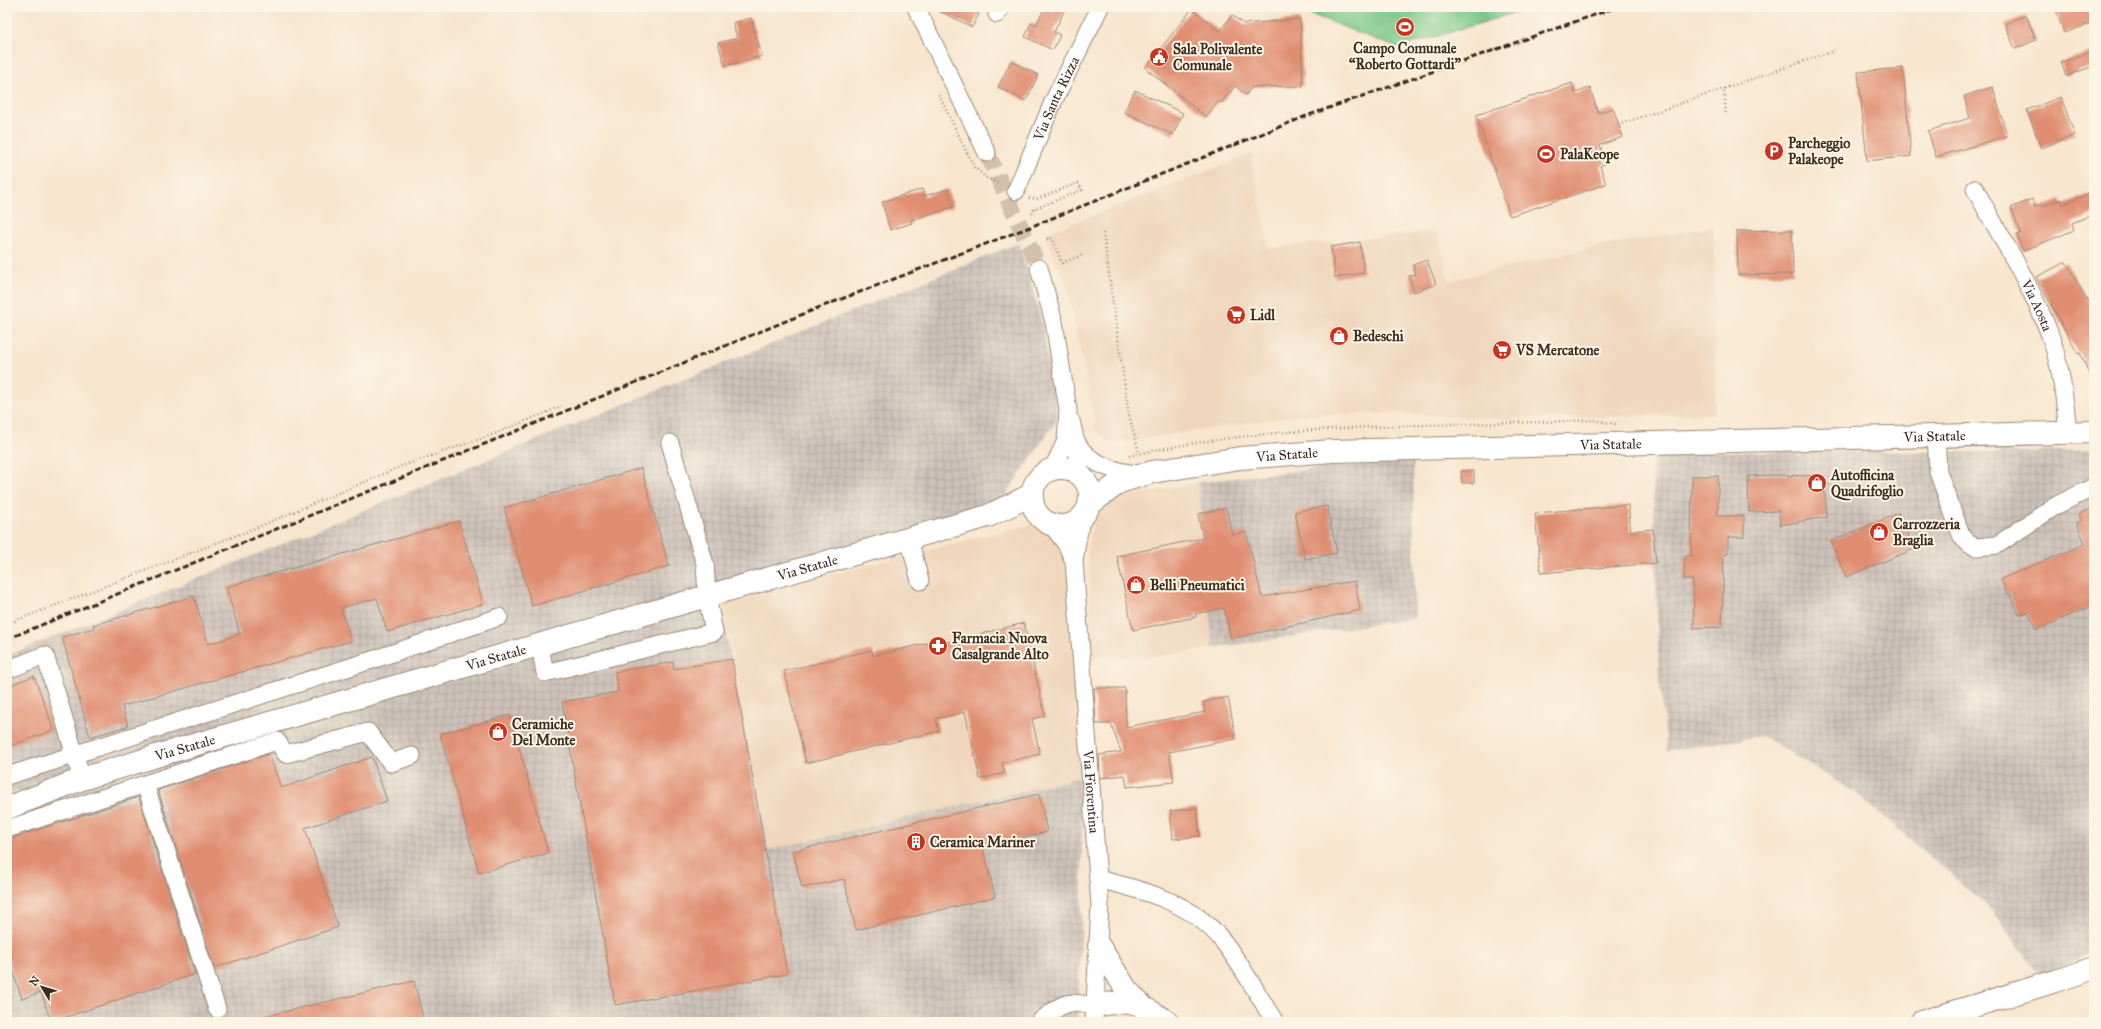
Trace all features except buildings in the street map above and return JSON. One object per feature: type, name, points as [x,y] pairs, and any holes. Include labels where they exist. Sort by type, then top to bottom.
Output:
[{"type":"main road","name":"Via Statale","points":[[1052,470],[1069,469],[1080,475],[1136,476],[1231,459],[1332,451],[2094,432]]},
{"type":"main road","points":[[1045,520],[1035,510],[1033,494],[1038,479],[1052,470]]},
{"type":"main road","points":[[1080,475],[1089,489],[1085,511]]},
{"type":"main road","name":"Via Statale","points":[[988,516],[1045,520],[1067,525],[1085,511],[1105,491],[1136,476]]},
{"type":"main road","name":"Via Statale","points":[[7,808],[82,779],[707,596],[988,516],[1033,494]]},
{"type":"main road","points":[[1099,946],[1126,989],[1141,1005],[1167,1022]]},
{"type":"main road","points":[[1921,1022],[2094,968]]},
{"type":"main road","points":[[1095,1014],[1123,1002],[1141,1005]]},
{"type":"street","points":[[916,7],[987,153]]},
{"type":"street","name":"Via Santa Rizza","points":[[1022,194],[1053,102],[1100,7]]},
{"type":"street","name":"Via Aosta","points":[[1975,189],[2036,302],[2050,336],[2061,377],[2068,433]]},
{"type":"street","points":[[1039,268],[1054,322],[1068,410],[1076,441],[1080,475]]},
{"type":"street","points":[[1052,470],[1066,441],[1068,410]]},
{"type":"street","points":[[1936,436],[1938,472],[1962,538],[1969,544],[1977,547],[1997,545],[2057,505],[2094,487]]},
{"type":"street","points":[[1076,441],[1091,457],[1108,468],[1136,476]]},
{"type":"street","points":[[540,645],[545,674],[714,632],[707,596],[705,564],[670,443]]},
{"type":"street","name":"Via Fiorentina","points":[[1085,511],[1074,561],[1100,905],[1095,1014]]},
{"type":"street","name":"Via Fiorentina","points":[[1045,520],[1066,544],[1074,561]]},
{"type":"street","points":[[909,538],[920,581]]},
{"type":"street","points":[[7,776],[75,753],[372,660],[499,617]]},
{"type":"street","points":[[7,670],[45,655],[82,779]]},
{"type":"street","points":[[7,829],[277,741],[286,754],[368,732],[391,763],[412,756]]},
{"type":"street","points":[[145,784],[217,1008]]},
{"type":"street","points":[[1098,879],[1143,890],[1170,901],[1207,925],[1221,938],[1234,956],[1275,1022]]},
{"type":"street","points":[[1039,1022],[1054,1010],[1071,1002],[1095,1014]]},
{"type":"path","points":[[1618,125],[1836,50]]},
{"type":"path","points":[[1724,88],[1726,116]]},
{"type":"path","points":[[1022,194],[1038,199],[1078,183],[1082,190],[1034,209],[1031,217]]},
{"type":"path","points":[[1102,233],[1129,415],[1139,454]]},
{"type":"path","points":[[1047,239],[1052,238],[1062,263],[1082,256]]},
{"type":"path","points":[[7,624],[258,527],[402,466],[452,447],[494,434],[562,406]]},
{"type":"shaded area","points":[[1251,154],[1269,248],[1438,231],[1449,281],[1600,246],[1714,227],[1715,414],[1491,419],[1400,413],[1302,415],[1113,443],[1104,438],[1096,430],[1068,289],[1045,234]]},
{"type":"shaded area","points":[[1019,243],[1041,319],[1058,418],[999,505],[717,584],[768,850],[1082,777],[1082,921],[1077,1022],[7,1022],[7,656]]},
{"type":"shaded area","points":[[2094,450],[2094,951],[2042,977],[1986,905],[1856,793],[1762,736],[1667,751],[1659,673],[1652,452],[2027,452]]},
{"type":"shaded area","points":[[1413,458],[1415,618],[1213,648],[1198,482]]},
{"type":"shaded area","points":[[1198,482],[1213,648],[1160,656],[1093,659],[1087,553],[1094,516],[1119,498]]},
{"type":"shaded area","points":[[1036,525],[1057,537],[1071,563],[1082,777],[768,850],[723,602],[1019,527]]},
{"type":"green space","name":"Campo Comunale “Roberto Gottardi”","points":[[1292,7],[1534,7],[1398,48]]},
{"type":"tunnel","points":[[987,153],[1039,268]]},
{"type":"railway","points":[[7,639],[818,308],[1030,227],[1309,115],[1617,7]]},
{"type":"place","name":"Campo Comunale “Roberto Gottardi”","points":[[1405,27]]},
{"type":"place","name":"Sala Polivalente Comunale","points":[[1159,57]]},
{"type":"place","name":"Parcheggio Palakeope","points":[[1774,151]]},
{"type":"place","name":"PalaKeope","points":[[1546,154]]},
{"type":"place","name":"Lidl","points":[[1236,315]]},
{"type":"place","name":"Bedeschi","points":[[1339,336]]},
{"type":"place","name":"VS Mercatone","points":[[1502,350]]},
{"type":"place","name":"Autofficina Quadrifoglio","points":[[1817,483]]},
{"type":"place","name":"Carrozzeria Braglia","points":[[1879,532]]},
{"type":"place","name":"Belli Pneumatici","points":[[1136,585]]},
{"type":"place","name":"Farmacia Nuova Casalgrande Alto","points":[[938,646]]},
{"type":"place","name":"Ceramiche Del Monte","points":[[498,732]]},
{"type":"place","name":"Ceramica Mariner","points":[[916,842]]}]
